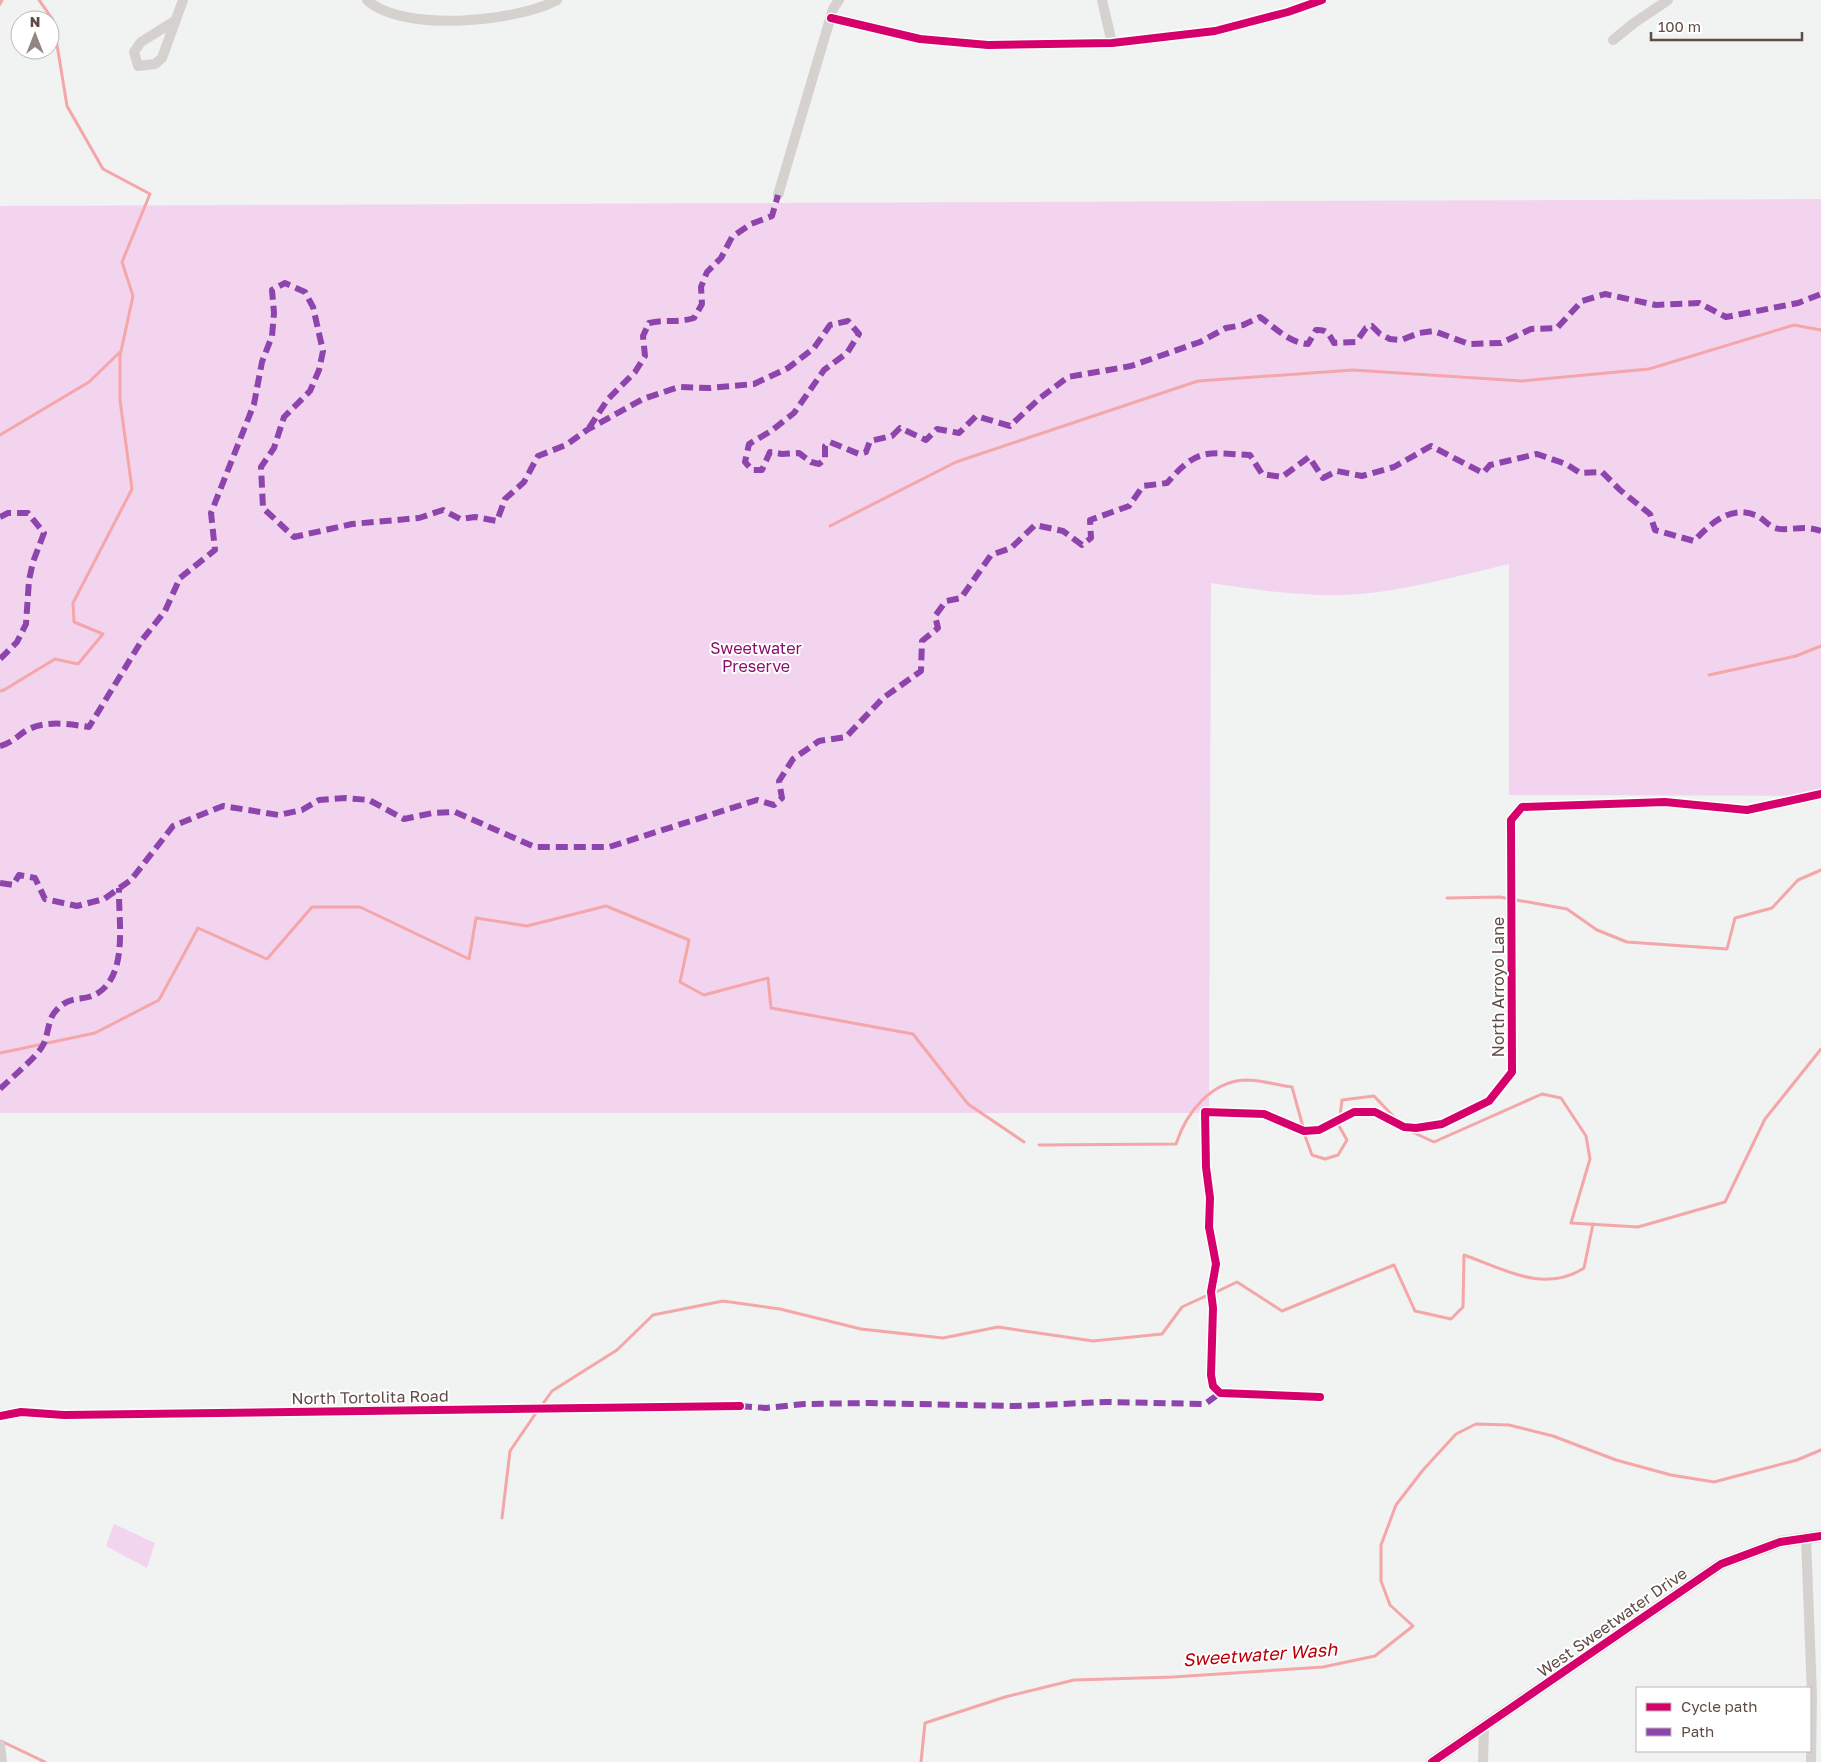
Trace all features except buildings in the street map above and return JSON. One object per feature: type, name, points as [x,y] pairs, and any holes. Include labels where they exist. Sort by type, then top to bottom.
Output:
[{"type":"street","points":[[173,22],[141,42],[134,52],[138,66],[154,64],[162,58],[171,35],[173,22],[183,0]]},
{"type":"street","points":[[368,0],[378,10],[410,18],[488,20],[518,15],[557,0]]},
{"type":"street","points":[[1102,0],[1112,43]]},
{"type":"street","points":[[778,195],[834,7],[920,39],[988,45],[1112,43],[1215,31],[1288,12],[1322,0]]},
{"type":"street","points":[[1614,40],[1634,23],[1668,0]]},
{"type":"street","name":"North Arroyo Lane","points":[[1320,1397],[1220,1393],[1213,1386],[1211,1375],[1213,1308],[1211,1292],[1216,1264],[1209,1227],[1210,1198],[1206,1167],[1205,1112],[1264,1114],[1304,1131],[1319,1130],[1354,1112],[1375,1112],[1404,1127],[1416,1128],[1442,1124],[1489,1101],[1512,1072],[1511,820],[1522,808],[1665,802],[1747,810],[1821,794]]},
{"type":"street","name":"North Tortolita Road","points":[[0,1416],[21,1412],[64,1415],[740,1406]]},
{"type":"street","name":"West Sweetwater Drive","points":[[1432,1762],[1721,1564],[1780,1542],[1821,1536]]},
{"type":"street","points":[[1806,1538],[1812,1695],[1811,1761]]},
{"type":"street","points":[[1484,1727],[1484,1762]]},
{"type":"street","points":[[0,1745],[2,1762]]},
{"type":"green space","name":"Sweetwater Preserve","points":[[1821,199],[1821,796],[1509,795],[1509,564],[1448,579],[1364,594],[1311,595],[1211,583],[1209,1113],[0,1113],[0,206]]},
{"type":"green space","points":[[114,1524],[155,1543],[147,1568],[106,1546]]},
{"type":"waterway","points":[[0,4],[2,0]]},
{"type":"waterway","points":[[0,691],[55,659],[78,664],[103,634],[74,622],[73,603],[132,489],[120,400],[120,356],[133,296],[122,262],[150,194],[103,169],[67,106],[53,20],[39,0]]},
{"type":"waterway","points":[[830,526],[956,462],[1198,381],[1353,370],[1522,381],[1649,369],[1794,325],[1821,330]]},
{"type":"waterway","points":[[0,435],[89,382],[120,352]]},
{"type":"waterway","points":[[1709,675],[1796,656],[1821,646]]},
{"type":"waterway","points":[[1447,898],[1500,897],[1567,909],[1597,930],[1627,942],[1727,949],[1735,918],[1772,908],[1798,880],[1821,870]]},
{"type":"waterway","points":[[0,1053],[95,1033],[159,1000],[198,928],[267,959],[312,907],[360,907],[469,959],[476,918],[527,926],[606,906],[689,940],[680,982],[704,995],[768,978],[771,1008],[913,1034],[968,1104],[1024,1142]]},
{"type":"waterway","points":[[1410,1131],[1434,1142],[1542,1094],[1561,1098],[1586,1136],[1590,1159],[1571,1223],[1638,1227],[1725,1202],[1765,1119],[1821,1049]]},
{"type":"waterway","points":[[1039,1145],[1176,1144],[1186,1121],[1202,1101],[1222,1086],[1246,1080],[1292,1087],[1303,1127]]},
{"type":"waterway","points":[[1340,1116],[1342,1100],[1374,1096],[1394,1117]]},
{"type":"waterway","points":[[1304,1133],[1312,1155],[1325,1159],[1338,1155],[1347,1140],[1339,1126],[1340,1122]]},
{"type":"waterway","points":[[1214,1293],[1237,1282],[1282,1311],[1394,1265],[1415,1311],[1451,1319],[1463,1307],[1464,1255],[1509,1272],[1539,1279],[1554,1279],[1584,1268],[1593,1224]]},
{"type":"waterway","points":[[542,1405],[552,1391],[617,1350],[653,1315],[723,1301],[780,1309],[861,1329],[943,1338],[998,1327],[1093,1341],[1162,1334],[1182,1307],[1208,1295]]},
{"type":"waterway","points":[[502,1518],[510,1451],[538,1410]]},
{"type":"waterway","name":"Sweetwater Wash","points":[[921,1762],[925,1723],[1005,1697],[1074,1680],[1173,1677],[1323,1667],[1375,1656],[1413,1626],[1390,1605],[1381,1581],[1381,1545],[1396,1505],[1423,1470],[1456,1434],[1476,1424],[1509,1425],[1553,1436],[1616,1460],[1671,1475],[1714,1482],[1797,1460],[1821,1450]]},
{"type":"waterway","name":"Sweetwater Wash","points":[[1,1741],[45,1762]]},
{"type":"marked path","points":[[589,428],[608,399],[635,372],[645,356],[643,336],[649,323],[694,318],[702,304],[701,287],[707,272],[721,258],[732,237],[751,224],[772,216],[778,195]]},
{"type":"marked path","points":[[0,746],[27,730],[42,725],[58,724],[89,727],[142,640],[165,611],[180,578],[215,550],[211,513],[254,404],[262,362],[272,336],[274,313],[272,290],[285,283],[305,292],[313,307],[323,351],[319,370],[310,391],[284,417],[274,448],[261,467],[263,508],[294,537],[352,524],[419,518],[443,510],[460,519],[475,517],[497,521],[505,499],[524,482],[538,456],[566,445],[587,430],[643,399],[679,387],[710,388],[754,384],[788,368],[814,348],[830,325],[848,321],[859,334],[847,353],[824,370],[794,413],[771,431],[749,444],[745,462],[752,470],[762,470],[770,452],[782,454],[799,453],[811,462],[819,464],[825,459],[825,446],[830,442],[859,454],[866,452],[870,441],[892,436],[900,428],[926,440],[937,429],[959,433],[976,416],[1010,426],[1040,398],[1068,377],[1131,366],[1200,342],[1226,328],[1243,325],[1260,317],[1289,338],[1308,344],[1316,330],[1323,330],[1331,337],[1334,343],[1356,342],[1366,328],[1372,326],[1380,334],[1390,339],[1401,340],[1419,333],[1434,331],[1469,344],[1501,343],[1531,329],[1557,328],[1582,301],[1605,294],[1656,305],[1699,303],[1726,317],[1798,303],[1821,294]]},
{"type":"marked path","points":[[0,883],[13,885],[19,875],[35,878],[45,899],[77,906],[104,899],[131,880],[173,826],[223,806],[279,815],[302,810],[319,800],[345,798],[369,800],[404,819],[433,813],[455,812],[535,847],[609,847],[757,800],[774,805],[782,798],[779,781],[793,759],[819,741],[846,737],[883,698],[921,671],[922,641],[938,628],[935,616],[946,601],[961,598],[991,555],[1011,548],[1035,525],[1063,531],[1082,545],[1091,538],[1090,520],[1129,506],[1143,486],[1167,483],[1187,463],[1195,458],[1213,453],[1250,455],[1262,474],[1282,477],[1309,457],[1323,478],[1337,471],[1362,476],[1394,467],[1431,446],[1483,473],[1490,465],[1537,454],[1566,464],[1580,473],[1602,472],[1620,490],[1650,514],[1655,530],[1694,541],[1721,518],[1737,512],[1758,516],[1775,528],[1808,528],[1821,531]]},
{"type":"marked path","points":[[0,517],[8,513],[28,513],[44,533],[33,562],[29,580],[26,624],[17,642],[0,659]]},
{"type":"marked path","points":[[0,1089],[40,1050],[45,1041],[52,1016],[60,1007],[70,1001],[92,996],[108,984],[118,959],[120,944],[119,888]]},
{"type":"marked path","points":[[740,1406],[766,1408],[804,1404],[870,1403],[1015,1406],[1107,1402],[1205,1404],[1220,1393]]},
{"type":"cycle path","points":[[831,18],[920,39],[988,45],[1112,43],[1215,31],[1288,12],[1322,0]]},
{"type":"cycle path","points":[[1320,1397],[1220,1393],[1213,1386],[1211,1375],[1213,1308],[1211,1292],[1216,1264],[1209,1227],[1210,1198],[1206,1167],[1205,1112],[1264,1114],[1304,1131],[1319,1130],[1354,1112],[1375,1112],[1404,1127],[1416,1128],[1442,1124],[1489,1101],[1512,1072],[1511,820],[1522,807],[1665,802],[1747,810],[1821,794]]},
{"type":"cycle path","points":[[0,1416],[21,1412],[64,1415],[740,1406]]},
{"type":"cycle path","points":[[1432,1762],[1721,1564],[1780,1542],[1821,1536]]}]
